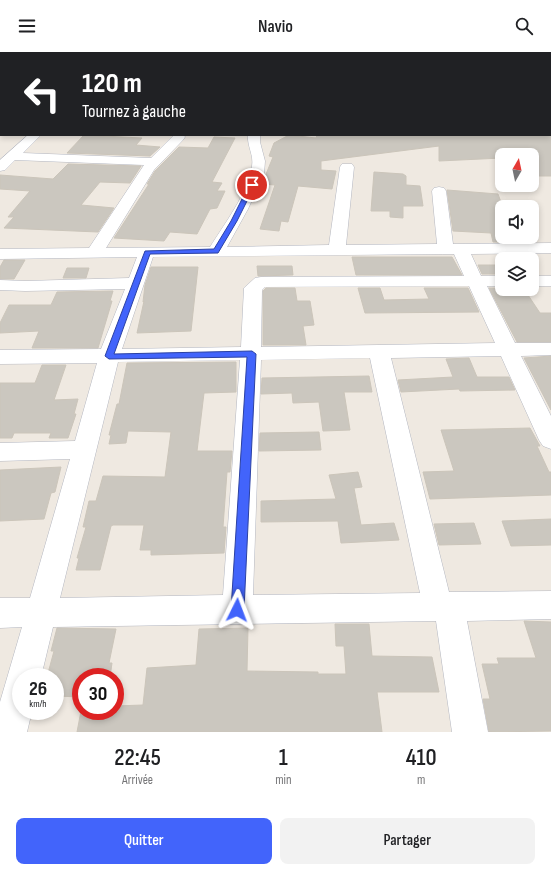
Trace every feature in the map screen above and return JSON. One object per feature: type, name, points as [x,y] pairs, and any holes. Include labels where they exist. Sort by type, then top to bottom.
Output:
[{"type":"street","points":[[0,167],[34,136]]},
{"type":"street","points":[[94,253],[130,194],[154,162],[178,136]]},
{"type":"street","points":[[216,251],[234,221],[256,176],[259,164],[251,136]]},
{"type":"street","points":[[12,156],[154,162]]},
{"type":"street","points":[[337,250],[347,167]]},
{"type":"street","points":[[439,192],[453,250],[475,281],[551,440]]},
{"type":"street","points":[[0,254],[551,248]]},
{"type":"street","points":[[26,668],[86,450],[109,356],[147,252]]},
{"type":"street","points":[[237,610],[252,354],[253,288],[261,282],[495,281]]},
{"type":"street","points":[[539,281],[551,281]]},
{"type":"street","points":[[0,285],[25,286],[136,283]]},
{"type":"street","points":[[0,357],[551,349]]},
{"type":"street","points":[[379,352],[444,607],[470,732]]},
{"type":"street","points":[[0,452],[86,450]]},
{"type":"street","points":[[0,613],[551,605]]},
{"type":"street","points":[[8,732],[12,718]]},
{"type":"building","points":[[83,136],[142,138],[136,145],[160,147],[150,156],[67,153]]},
{"type":"building","points":[[287,136],[316,138],[317,136],[551,136],[551,176],[539,176],[539,148],[495,148],[495,158],[439,161],[439,146],[321,161],[321,170],[336,171],[332,189],[298,186],[288,222],[281,221],[279,231],[260,229],[275,185],[262,184],[273,157],[269,156],[274,143]]},
{"type":"building","points":[[214,137],[235,138],[212,182],[222,183],[217,191],[225,191],[217,208],[210,209],[197,234],[170,232],[164,241],[114,238],[149,184],[147,184],[155,171],[179,147],[208,148]]},
{"type":"building","points":[[68,164],[141,166],[130,183],[100,182],[81,205],[114,208],[98,232],[4,228],[14,217],[8,217],[30,191],[0,189],[0,175],[53,179]]},
{"type":"building","points":[[374,172],[403,174],[406,176],[406,185],[420,186],[423,206],[403,206],[403,218],[390,217],[390,211],[371,211]]},
{"type":"building","points":[[447,190],[498,194],[500,200],[495,200],[495,242],[493,242],[491,233],[453,231]]},
{"type":"building","points":[[352,257],[452,257],[462,275],[356,275]]},
{"type":"building","points":[[4,260],[25,260],[14,279],[0,279],[0,267]]},
{"type":"building","points":[[478,265],[495,265],[495,274],[482,274]]},
{"type":"building","points":[[257,266],[292,266],[293,275],[258,276]]},
{"type":"building","points":[[151,267],[198,267],[191,331],[137,333],[144,301],[143,302],[145,285]]},
{"type":"building","points":[[67,268],[89,268],[86,278],[63,278]]},
{"type":"building","points":[[266,288],[295,288],[297,301],[310,301],[314,325],[303,326],[306,345],[263,345],[263,291]]},
{"type":"building","points":[[358,288],[380,288],[384,300],[429,299],[424,288],[468,288],[479,312],[365,313]]},
{"type":"building","points":[[489,288],[495,288],[495,296],[529,296],[540,313],[551,313],[551,342],[517,342]]},
{"type":"building","points":[[113,291],[110,301],[112,301],[98,348],[32,348],[39,331],[0,333],[0,323],[9,305],[51,305],[57,292]]},
{"type":"building","points":[[551,356],[551,410],[524,358]]},
{"type":"building","points":[[469,358],[477,377],[509,377],[515,390],[460,391],[459,389],[401,392],[398,380],[453,377],[446,359]]},
{"type":"building","points":[[236,362],[236,392],[204,393],[197,451],[232,451],[230,472],[227,472],[223,527],[226,527],[224,553],[151,555],[151,550],[140,550],[144,525],[113,525],[111,526],[100,570],[76,570],[79,558],[77,558],[86,527],[83,527],[89,501],[96,501],[103,476],[165,477],[171,432],[128,431],[126,443],[109,444],[111,435],[109,435],[117,404],[119,404],[127,363]]},
{"type":"building","points":[[42,365],[66,365],[54,400],[78,399],[74,414],[76,414],[68,438],[49,438],[51,433],[14,433],[12,438],[0,438],[0,383],[35,383]]},
{"type":"building","points":[[369,376],[372,392],[344,392],[350,430],[323,431],[319,402],[293,403],[292,393],[261,394],[262,378]]},
{"type":"building","points":[[530,428],[540,446],[537,446],[549,472],[551,472],[551,495],[430,499],[423,472],[454,471],[441,430]]},
{"type":"building","points":[[319,432],[321,450],[259,451],[260,433]]},
{"type":"building","points":[[61,467],[55,492],[51,493],[44,519],[0,521],[0,470]]},
{"type":"building","points":[[358,472],[362,487],[354,488],[361,525],[394,523],[399,540],[341,543],[338,521],[261,522],[261,501],[336,499],[329,475]]},
{"type":"building","points":[[551,519],[551,545],[511,546],[502,521]]},
{"type":"building","points":[[474,523],[481,544],[439,545],[434,524]]},
{"type":"building","points":[[524,621],[551,622],[551,731],[489,732],[483,699],[490,699],[482,664],[499,664],[497,658],[536,658]]},
{"type":"building","points":[[335,624],[369,624],[372,656],[432,657],[439,692],[377,692],[382,732],[77,732],[79,720],[124,720],[124,706],[143,705],[147,668],[196,665],[199,629],[248,628],[247,671],[346,674],[344,646],[336,646]]},
{"type":"building","points":[[57,628],[116,629],[109,663],[112,663],[111,668],[72,668],[72,697],[64,696],[64,668],[49,668],[54,651],[51,651]]},
{"type":"route","points":[[237,610],[252,354],[109,356],[147,252],[216,251],[234,221],[252,185]]}]
